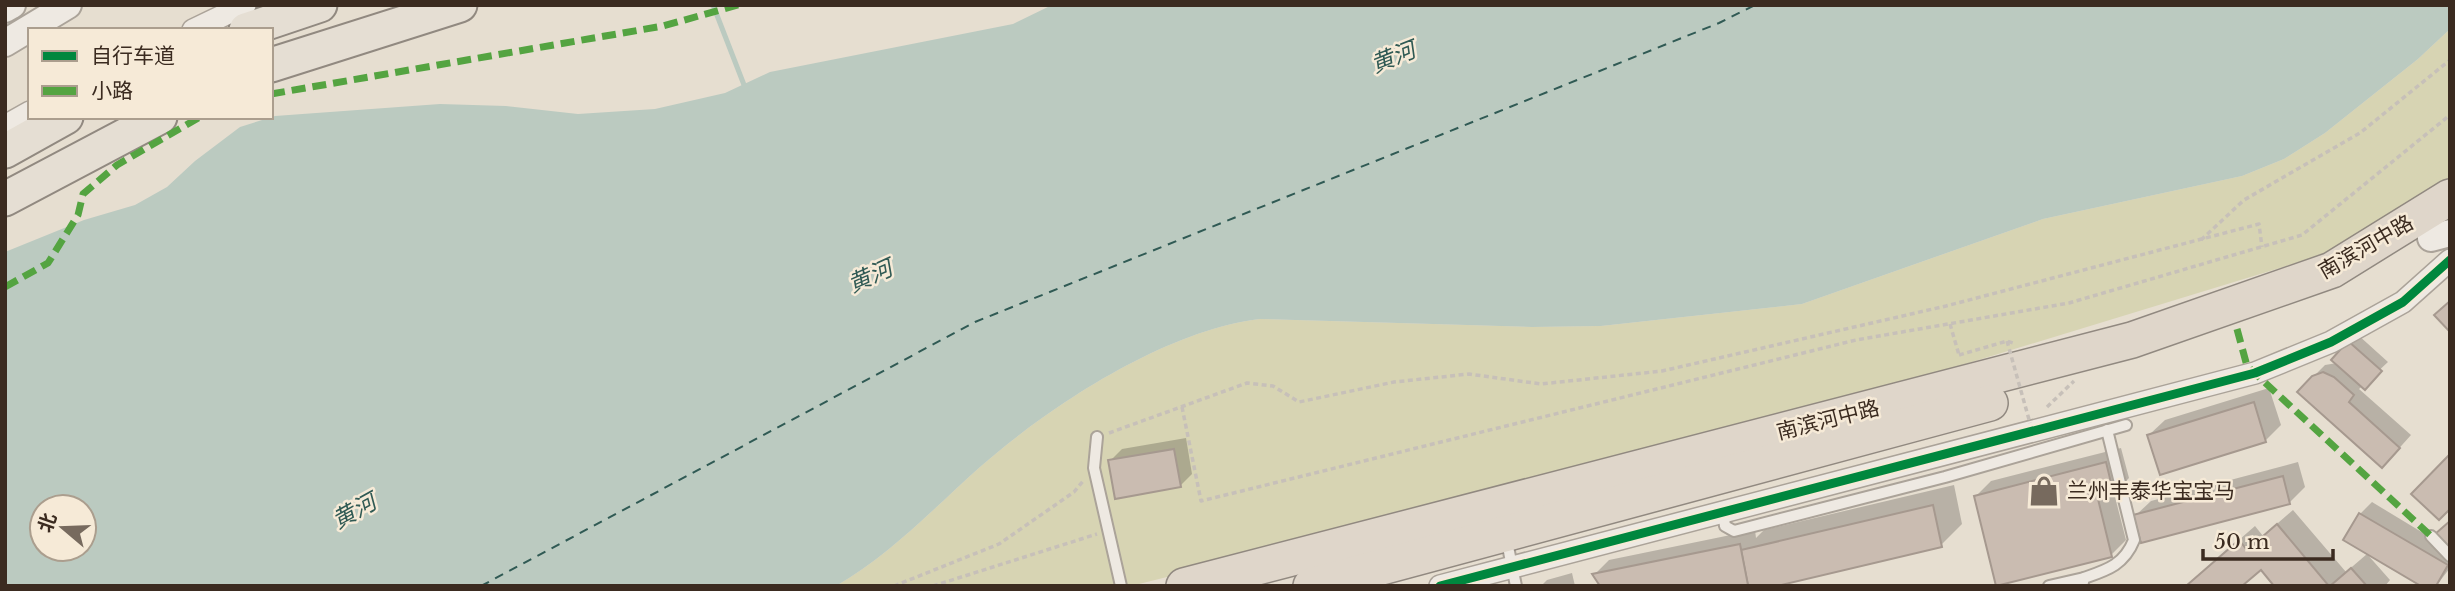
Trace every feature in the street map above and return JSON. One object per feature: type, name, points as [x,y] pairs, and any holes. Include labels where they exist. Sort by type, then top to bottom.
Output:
[{"type":"highway","name":"南滨河中路","points":[[1184,586],[1963,369],[2132,340],[2332,270],[2450,197]]},
{"type":"highway","name":"南滨河中路","points":[[1311,586],[2139,363],[2343,292],[2445,239]]},
{"type":"main road","points":[[252,28],[320,5]]},
{"type":"main road","points":[[273,64],[460,5]]},
{"type":"main road","points":[[5,151],[62,119]]},
{"type":"main road","points":[[5,199],[156,119]]},
{"type":"street","points":[[5,9],[12,5]]},
{"type":"street","points":[[30,28],[68,5]]},
{"type":"street","points":[[197,28],[245,5]]},
{"type":"street","points":[[5,43],[28,29]]},
{"type":"street","points":[[5,126],[28,114]]},
{"type":"street","points":[[1440,586],[1514,576],[1723,512],[2255,373],[2331,342],[2403,303],[2445,239]]},
{"type":"lane","points":[[1723,512],[1725,526],[1734,531],[1945,477],[2126,425]]},
{"type":"lane","points":[[2049,586],[2083,582],[2113,568],[2123,560],[2134,540],[2107,430]]},
{"type":"lane","points":[[1097,437],[1094,468],[1121,586]]},
{"type":"lane","points":[[1505,533],[1514,576]]},
{"type":"lane","points":[[2431,536],[2450,556]]},
{"type":"path","points":[[2199,242],[2245,200],[2360,133],[2450,60]]},
{"type":"path","points":[[1182,407],[1201,501],[1856,340],[2069,303],[2302,235],[2450,115]]},
{"type":"path","points":[[1097,437],[1247,383],[1273,386],[1299,402],[1394,383],[1469,374],[1541,384],[1662,371],[1946,306],[2199,242],[2259,224],[2262,247]]},
{"type":"path","points":[[1950,324],[1963,369],[2007,341],[2030,423],[2076,380]]},
{"type":"path","points":[[894,586],[999,544],[1074,492],[1094,468]]},
{"type":"path","points":[[933,586],[1108,530]]},
{"type":"shaded area","points":[[2450,29],[2450,178],[2329,253],[1831,405],[1131,586],[836,586],[893,546],[980,467],[1040,419],[1111,374],[1187,338],[1224,326],[1260,319],[1532,327],[1601,326],[1802,304],[2043,219],[2242,176],[2284,159],[2325,133],[2418,59]]},
{"type":"water","name":"黄河","points":[[1052,5],[2450,5],[2450,29],[2418,59],[2325,133],[2284,159],[2242,176],[2043,219],[1802,304],[1601,326],[1532,327],[1260,319],[1224,326],[1187,338],[1111,374],[1040,419],[980,467],[893,546],[836,586],[5,586],[5,252],[84,220],[135,205],[167,187],[195,161],[240,127],[273,119],[275,116],[440,104],[506,106],[578,114],[655,109],[725,93],[770,72],[1013,24]]},
{"type":"building","points":[[2450,301],[2450,332],[2434,315]]},
{"type":"building","points":[[2348,341],[2382,371],[2365,390],[2331,360]]},
{"type":"building","points":[[2323,372],[2334,377],[2354,395],[2349,402],[2400,448],[2382,468],[2297,392],[2312,376]]},
{"type":"building","points":[[2254,402],[2266,442],[2160,475],[2147,435]]},
{"type":"building","points":[[1174,449],[1181,487],[1115,499],[1108,460]]},
{"type":"building","points":[[2450,454],[2450,509],[2439,520],[2411,494]]},
{"type":"building","points":[[2106,462],[2114,495],[2098,499],[2112,557],[1996,586],[1974,496]]},
{"type":"building","points":[[2283,476],[2290,504],[2141,543],[2133,515]]},
{"type":"building","points":[[1933,505],[1942,547],[1777,586],[1748,586],[1741,550]]},
{"type":"building","points":[[2359,513],[2448,565],[2436,586],[2421,586],[2343,540]]},
{"type":"building","points":[[2450,521],[2450,551],[2435,534]]},
{"type":"building","points":[[2277,524],[2329,586],[2274,586],[2261,570],[2242,586],[2186,586],[2239,540],[2247,550]]},
{"type":"building","points":[[1740,544],[1748,585],[1600,586],[1592,574]]},
{"type":"building","points":[[2351,568],[2367,586],[2330,586]]},
{"type":"waterway","points":[[713,5],[746,90]]},
{"type":"ferry route","points":[[481,586],[975,322],[1719,23],[1755,5]]},
{"type":"marked path","points":[[273,94],[663,26],[738,5]]},
{"type":"marked path","points":[[5,287],[48,263],[78,215],[83,194],[117,165],[197,119]]},
{"type":"marked path","points":[[2237,329],[2247,366],[2431,536]]},
{"type":"cycle path","points":[[1440,586],[2255,373],[2331,342],[2403,302],[2450,260]]},
{"type":"place","name":"兰州丰泰华宝宝马","points":[[2044,491]]}]
